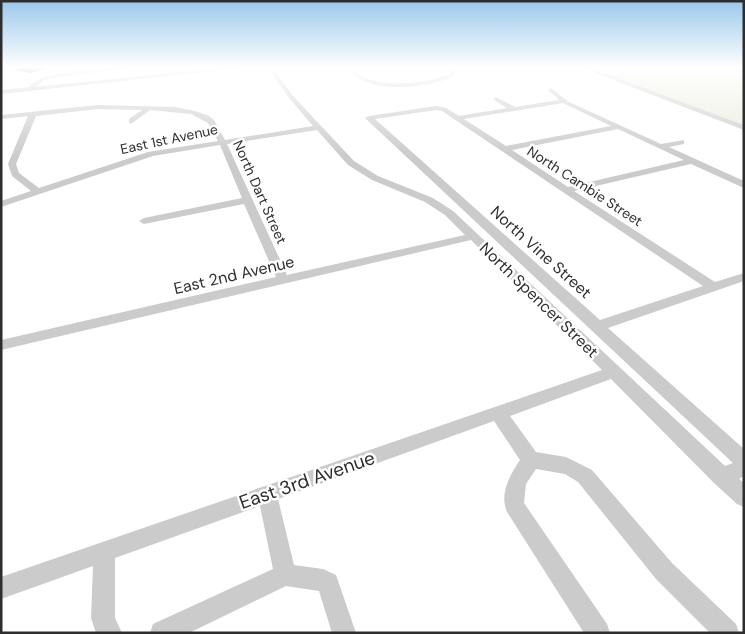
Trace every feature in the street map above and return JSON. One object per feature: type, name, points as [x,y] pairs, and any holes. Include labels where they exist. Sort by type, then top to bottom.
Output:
[{"type":"street","name":"North Spencer Street","points":[[292,98],[345,158],[358,168],[375,178],[419,195],[440,206],[474,236],[721,477],[744,497]]},
{"type":"street","points":[[560,98],[594,116],[744,185]]},
{"type":"street","points":[[663,98],[744,128]]},
{"type":"street","points":[[496,99],[514,109]]},
{"type":"street","points":[[456,118],[563,101]]},
{"type":"street","name":"North Dart Street","points":[[1,117],[98,106],[181,110],[202,115],[211,122],[222,142],[282,280]]},
{"type":"street","points":[[132,121],[149,108]]},
{"type":"street","name":"North Cambie Street","points":[[441,108],[713,287]]},
{"type":"street","name":"North Vine Street","points":[[441,108],[369,118],[744,461]]},
{"type":"street","points":[[594,116],[613,112]]},
{"type":"street","points":[[33,113],[12,164],[16,174],[38,192]]},
{"type":"street","name":"East 1st Avenue","points":[[1,204],[150,154],[319,127]]},
{"type":"street","points":[[504,149],[619,127]]},
{"type":"street","points":[[661,146],[681,142]]},
{"type":"street","points":[[566,190],[692,161]]},
{"type":"street","points":[[144,222],[247,200]]},
{"type":"street","name":"East 2nd Avenue","points":[[1,345],[474,236]]},
{"type":"street","points":[[598,326],[744,277]]},
{"type":"street","name":"East 3rd Avenue","points":[[1,588],[613,372]]},
{"type":"street","points":[[498,413],[531,460]]},
{"type":"street","points":[[531,460],[517,482],[514,505],[598,633]]},
{"type":"street","points":[[531,460],[559,462],[573,467],[585,476],[664,571],[727,633]]},
{"type":"street","points":[[721,477],[744,467]]},
{"type":"street","points":[[267,494],[285,575]]},
{"type":"street","points":[[104,552],[103,618],[106,628],[110,633]]},
{"type":"street","points":[[162,633],[285,575],[323,580],[328,583],[344,633]]},
{"type":"green space","points":[[668,98],[744,98],[744,125]]}]
